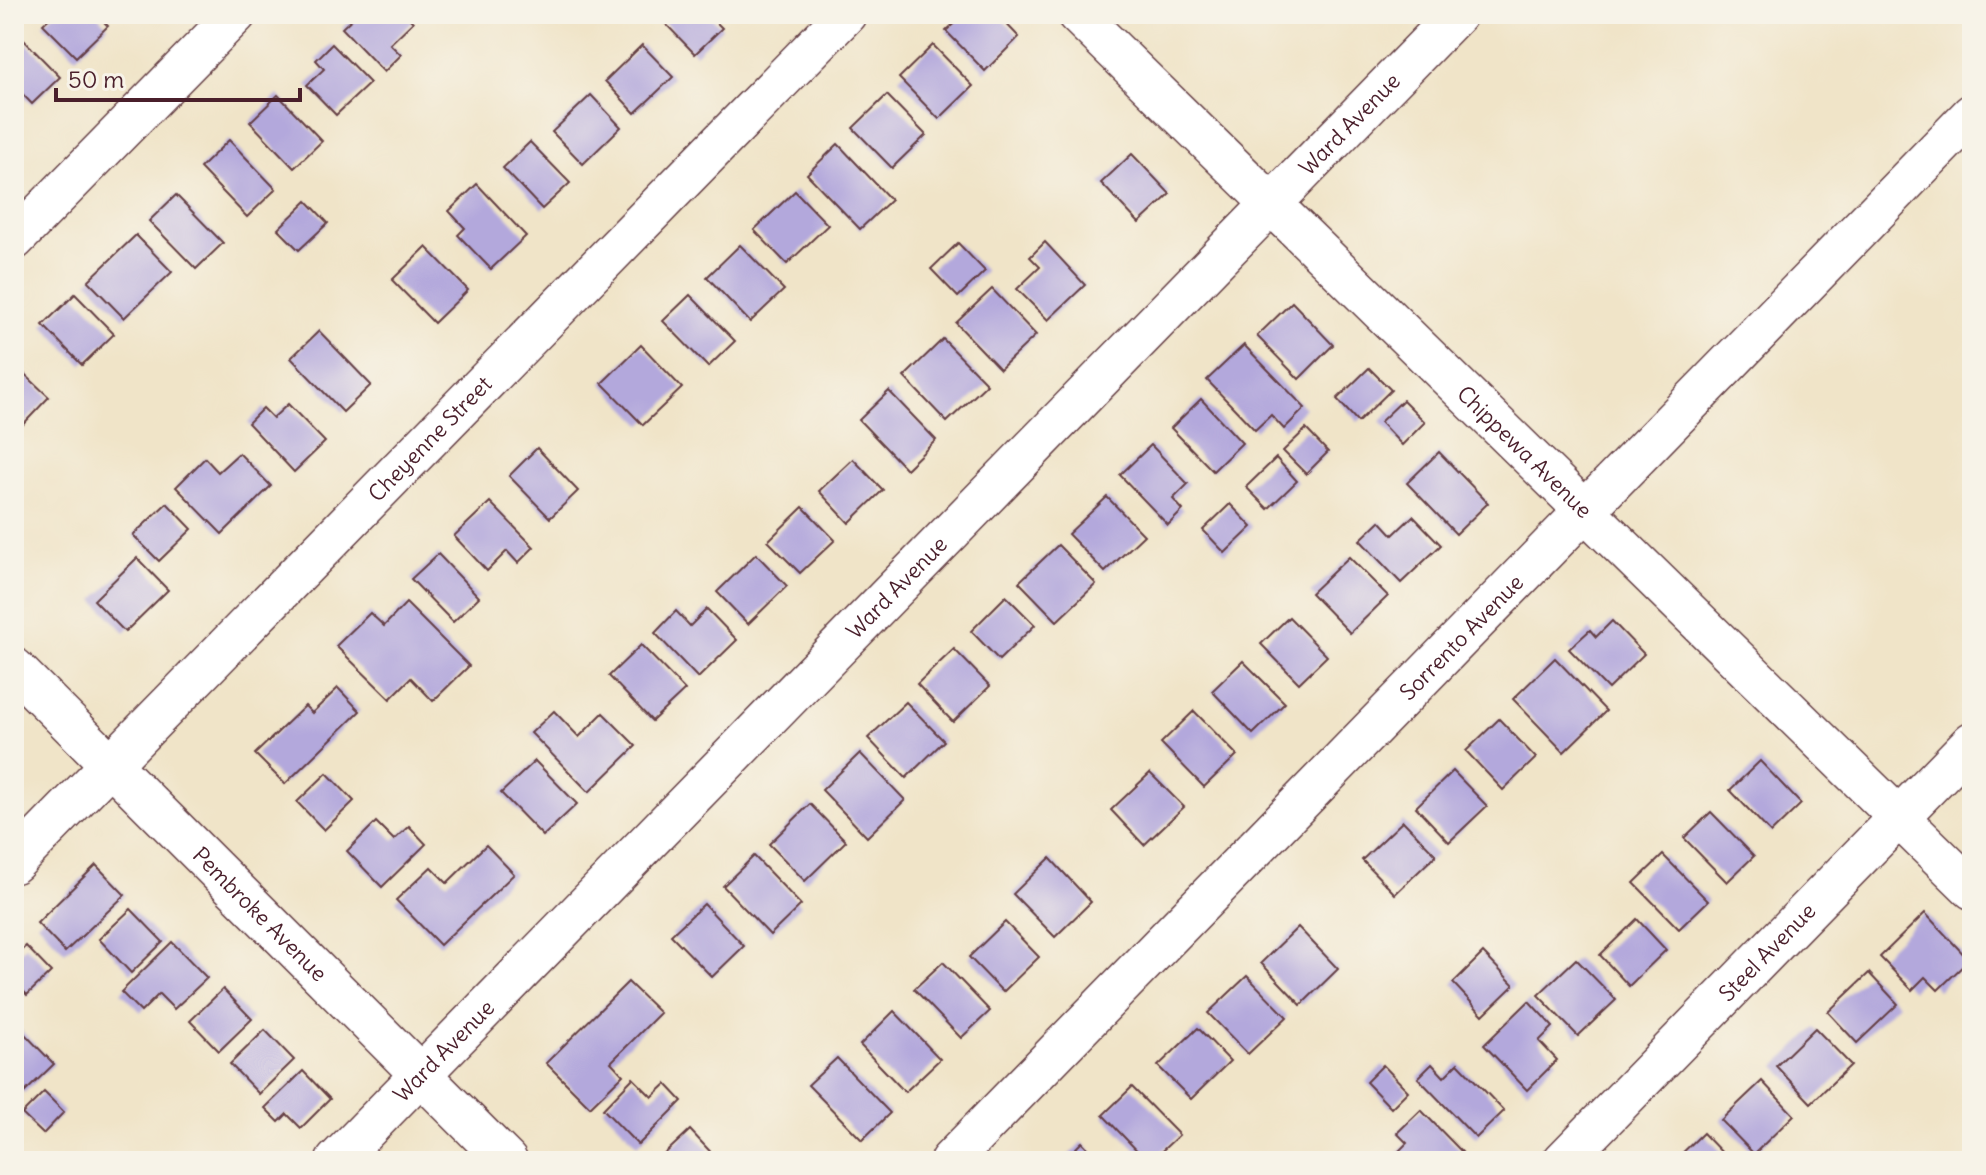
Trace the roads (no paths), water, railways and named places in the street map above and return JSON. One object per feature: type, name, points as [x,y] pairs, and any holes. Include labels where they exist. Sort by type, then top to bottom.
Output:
[{"type":"street","points":[[14,240],[236,14]]},
{"type":"street","name":"Cheyenne Street","points":[[14,863],[846,14]]},
{"type":"street","name":"Chippewa Avenue","points":[[1077,14],[1972,889]]},
{"type":"street","name":"Ward Avenue","points":[[336,1161],[1457,14]]},
{"type":"street","name":"Sorrento Avenue","points":[[950,1161],[1972,114]]},
{"type":"street","name":"Pembroke Avenue","points":[[14,668],[507,1161]]},
{"type":"street","name":"Steel Avenue","points":[[1563,1161],[1972,742]]}]
